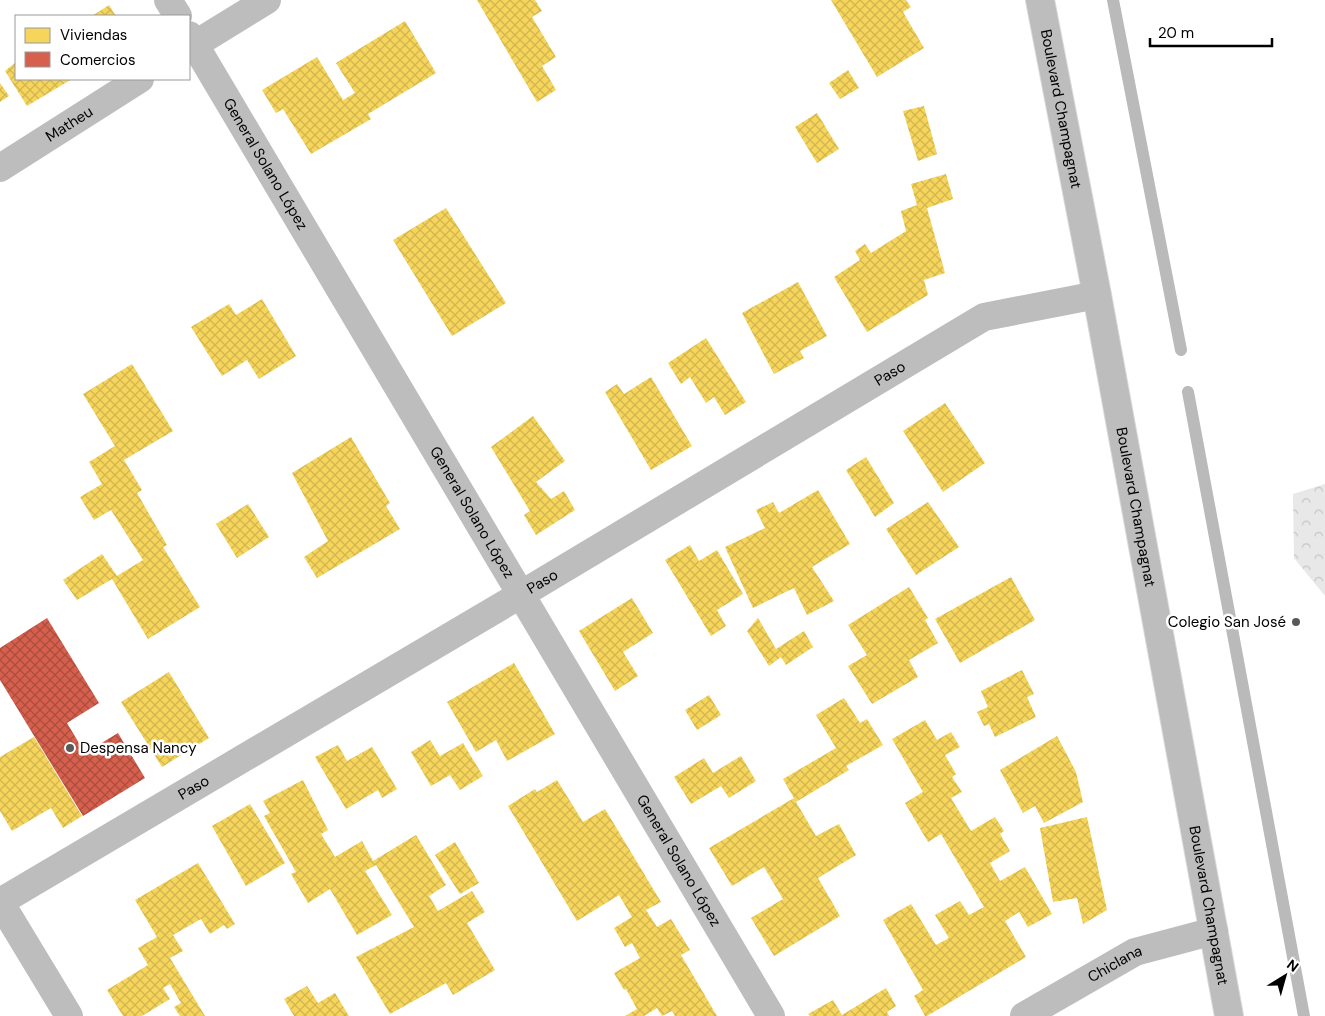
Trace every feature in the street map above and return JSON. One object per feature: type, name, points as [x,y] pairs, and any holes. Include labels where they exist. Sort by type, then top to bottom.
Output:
[{"type":"street","points":[[168,0],[177,15]]},
{"type":"street","points":[[191,42],[267,0]]},
{"type":"street","name":"Boulevard Champagnat","points":[[1040,0],[1097,295],[1229,1016]]},
{"type":"street","name":"General Solano López","points":[[191,42],[771,1016]]},
{"type":"street","name":"Matheu","points":[[0,168],[138,80]]},
{"type":"street","name":"Paso","points":[[0,902],[520,595],[984,317],[1097,295]]},
{"type":"street","points":[[0,902],[69,1016]]},
{"type":"street","name":"Chiclana","points":[[1024,1016],[1135,952],[1214,931]]},
{"type":"green space","points":[[1325,484],[1325,596],[1294,558],[1293,494]]},
{"type":"building: Viviendas","points":[[477,0],[535,0],[542,11],[532,17],[556,57],[542,66],[556,90],[537,102]]},
{"type":"building: Viviendas","points":[[831,0],[906,0],[911,7],[903,12],[924,48],[877,77]]},
{"type":"building: Viviendas","points":[[109,5],[115,15],[94,15]]},
{"type":"building: Viviendas","points":[[405,21],[436,73],[368,114],[371,119],[311,154],[283,109],[276,113],[262,90],[317,57],[343,100],[355,93],[336,63]]},
{"type":"building: Viviendas","points":[[15,63],[15,80],[70,80],[27,106],[5,71]]},
{"type":"building: Viviendas","points":[[848,70],[859,88],[840,99],[829,83]]},
{"type":"building: Viviendas","points":[[0,83],[9,96],[0,102]]},
{"type":"building: Viviendas","points":[[924,106],[937,154],[918,161],[903,111]]},
{"type":"building: Viviendas","points":[[817,113],[839,149],[817,163],[795,127]]},
{"type":"building: Viviendas","points":[[946,174],[953,199],[927,208],[945,273],[924,280],[928,295],[867,332],[834,277],[860,260],[855,251],[865,244],[871,253],[906,231],[901,211],[917,205],[911,184]]},
{"type":"building: Viviendas","points":[[446,208],[506,303],[452,336],[393,240]]},
{"type":"building: Viviendas","points":[[798,282],[827,336],[800,351],[804,358],[774,374],[742,313]]},
{"type":"building: Viviendas","points":[[262,299],[296,356],[259,379],[247,360],[222,376],[191,327],[229,304],[236,315]]},
{"type":"building: Viviendas","points":[[706,338],[746,402],[725,415],[714,397],[706,403],[690,377],[681,384],[668,363]]},
{"type":"building: Viviendas","points":[[132,364],[173,431],[124,460],[142,490],[137,493],[167,545],[163,547],[200,607],[148,639],[112,579],[77,600],[63,580],[102,554],[117,576],[143,560],[111,510],[94,520],[80,497],[102,484],[89,462],[115,446],[83,394]]},
{"type":"building: Viviendas","points":[[651,377],[692,446],[651,470],[605,392],[617,384],[624,394]]},
{"type":"building: Viviendas","points":[[945,403],[985,463],[943,492],[903,431]]},
{"type":"building: Viviendas","points":[[533,416],[565,461],[536,482],[551,499],[564,491],[575,510],[536,535],[524,515],[530,511],[491,447]]},
{"type":"building: Viviendas","points":[[351,437],[390,503],[386,506],[400,529],[317,578],[304,557],[328,541],[292,473]]},
{"type":"building: Viviendas","points":[[866,457],[894,503],[875,517],[846,470]]},
{"type":"building: Viviendas","points":[[818,490],[850,544],[812,567],[834,601],[807,615],[794,588],[753,608],[725,547],[765,528],[756,510],[773,502],[779,513]]},
{"type":"building: Viviendas","points":[[928,502],[959,547],[916,575],[886,529]]},
{"type":"building: Viviendas","points":[[248,504],[269,537],[237,558],[216,524]]},
{"type":"building: Viviendas","points":[[690,545],[699,561],[717,550],[743,594],[717,610],[726,626],[711,636],[665,560]]},
{"type":"building: Viviendas","points":[[1011,577],[1035,620],[960,663],[935,619]]},
{"type":"building: Viviendas","points":[[909,587],[928,618],[925,620],[938,643],[909,660],[918,677],[872,704],[848,666],[867,655],[848,625]]},
{"type":"building: Viviendas","points":[[632,598],[653,633],[623,652],[638,676],[615,691],[579,631]]},
{"type":"building: Viviendas","points":[[758,618],[776,649],[804,631],[813,647],[786,665],[781,657],[769,666],[747,631]]},
{"type":"building: Viviendas","points":[[514,663],[555,734],[507,761],[496,740],[476,752],[447,702]]},
{"type":"building: Viviendas","points":[[1022,670],[1034,694],[1027,697],[1036,717],[995,737],[989,724],[984,726],[977,712],[988,707],[981,691]]},
{"type":"building: Viviendas","points":[[169,672],[209,738],[162,767],[121,702]]},
{"type":"building: Viviendas","points":[[709,695],[721,715],[697,730],[685,710]]},
{"type":"building: Viviendas","points":[[844,698],[860,723],[867,719],[883,745],[846,766],[849,770],[796,802],[816,836],[839,824],[856,855],[818,878],[840,916],[774,956],[751,918],[783,899],[764,867],[732,886],[709,848],[794,798],[783,779],[836,748],[816,715]]},
{"type":"building: Viviendas","points":[[925,720],[937,740],[951,732],[960,747],[945,755],[956,774],[952,777],[962,792],[951,798],[971,831],[995,817],[1004,831],[1000,834],[1010,851],[990,863],[1000,881],[1025,867],[1052,914],[1028,927],[1019,912],[1005,921],[1026,957],[927,1016],[925,1016],[914,996],[923,990],[883,920],[911,904],[936,945],[949,938],[935,915],[960,901],[969,915],[984,907],[941,834],[928,842],[905,803],[923,792],[892,739]]},
{"type":"building: Viviendas","points":[[1057,736],[1076,772],[1083,802],[1044,823],[1035,806],[1023,813],[1000,770]]},
{"type":"building: Viviendas","points":[[34,737],[82,816],[63,828],[51,808],[12,831],[0,811],[0,757]]},
{"type":"building: Viviendas","points":[[430,740],[440,756],[463,743],[483,776],[460,790],[450,775],[431,786],[411,752]]},
{"type":"building: Viviendas","points":[[338,745],[347,761],[372,747],[397,789],[382,798],[378,790],[346,809],[315,757]]},
{"type":"building: Viviendas","points":[[741,756],[756,781],[729,798],[721,786],[691,804],[674,777],[704,758],[713,773]]},
{"type":"building: Viviendas","points":[[303,780],[328,830],[321,834],[335,857],[362,841],[373,861],[416,835],[446,885],[429,896],[438,911],[472,891],[485,912],[467,923],[495,970],[453,995],[446,983],[390,1014],[356,957],[414,927],[376,865],[365,871],[392,915],[357,935],[330,889],[308,903],[291,874],[296,872],[264,816],[270,813],[263,801]]},
{"type":"building: Viviendas","points":[[557,780],[583,822],[605,809],[661,902],[646,910],[657,927],[671,919],[690,950],[681,955],[717,1016],[675,1016],[672,1011],[662,1016],[657,1008],[644,1016],[625,1016],[637,1009],[614,973],[640,958],[632,943],[625,947],[614,928],[632,917],[619,895],[577,921],[508,806],[535,789],[537,792]]},
{"type":"building: Viviendas","points":[[250,804],[285,863],[246,886],[212,826]]},
{"type":"building: Viviendas","points":[[1087,817],[1107,910],[1083,924],[1077,898],[1053,902],[1040,828]]},
{"type":"building: Viviendas","points":[[455,842],[479,883],[460,894],[435,855]]},
{"type":"building: Viviendas","points":[[198,863],[235,924],[227,929],[224,925],[210,934],[201,919],[173,935],[183,951],[170,958],[205,1016],[180,1016],[174,1007],[181,1003],[170,984],[163,988],[170,999],[142,1016],[123,1016],[107,990],[148,965],[138,948],[157,937],[135,900]]},
{"type":"building: Viviendas","points":[[307,986],[318,1003],[335,993],[349,1016],[294,1016],[284,999]]},
{"type":"building: Viviendas","points":[[886,988],[896,1006],[887,1012],[889,1016],[810,1016],[808,1014],[833,1000],[842,1015]]},
{"type":"building: Comercios","points":[[47,618],[99,703],[67,723],[85,753],[118,733],[145,778],[83,816],[0,680],[0,648]]},
{"type":"waterway","points":[[1113,0],[1181,350]]},
{"type":"waterway","points":[[1188,392],[1304,1016]]},
{"type":"place","name":"Colegio San José","points":[[1296,622]]},
{"type":"place","name":"Despensa Nancy","points":[[70,748]]}]
